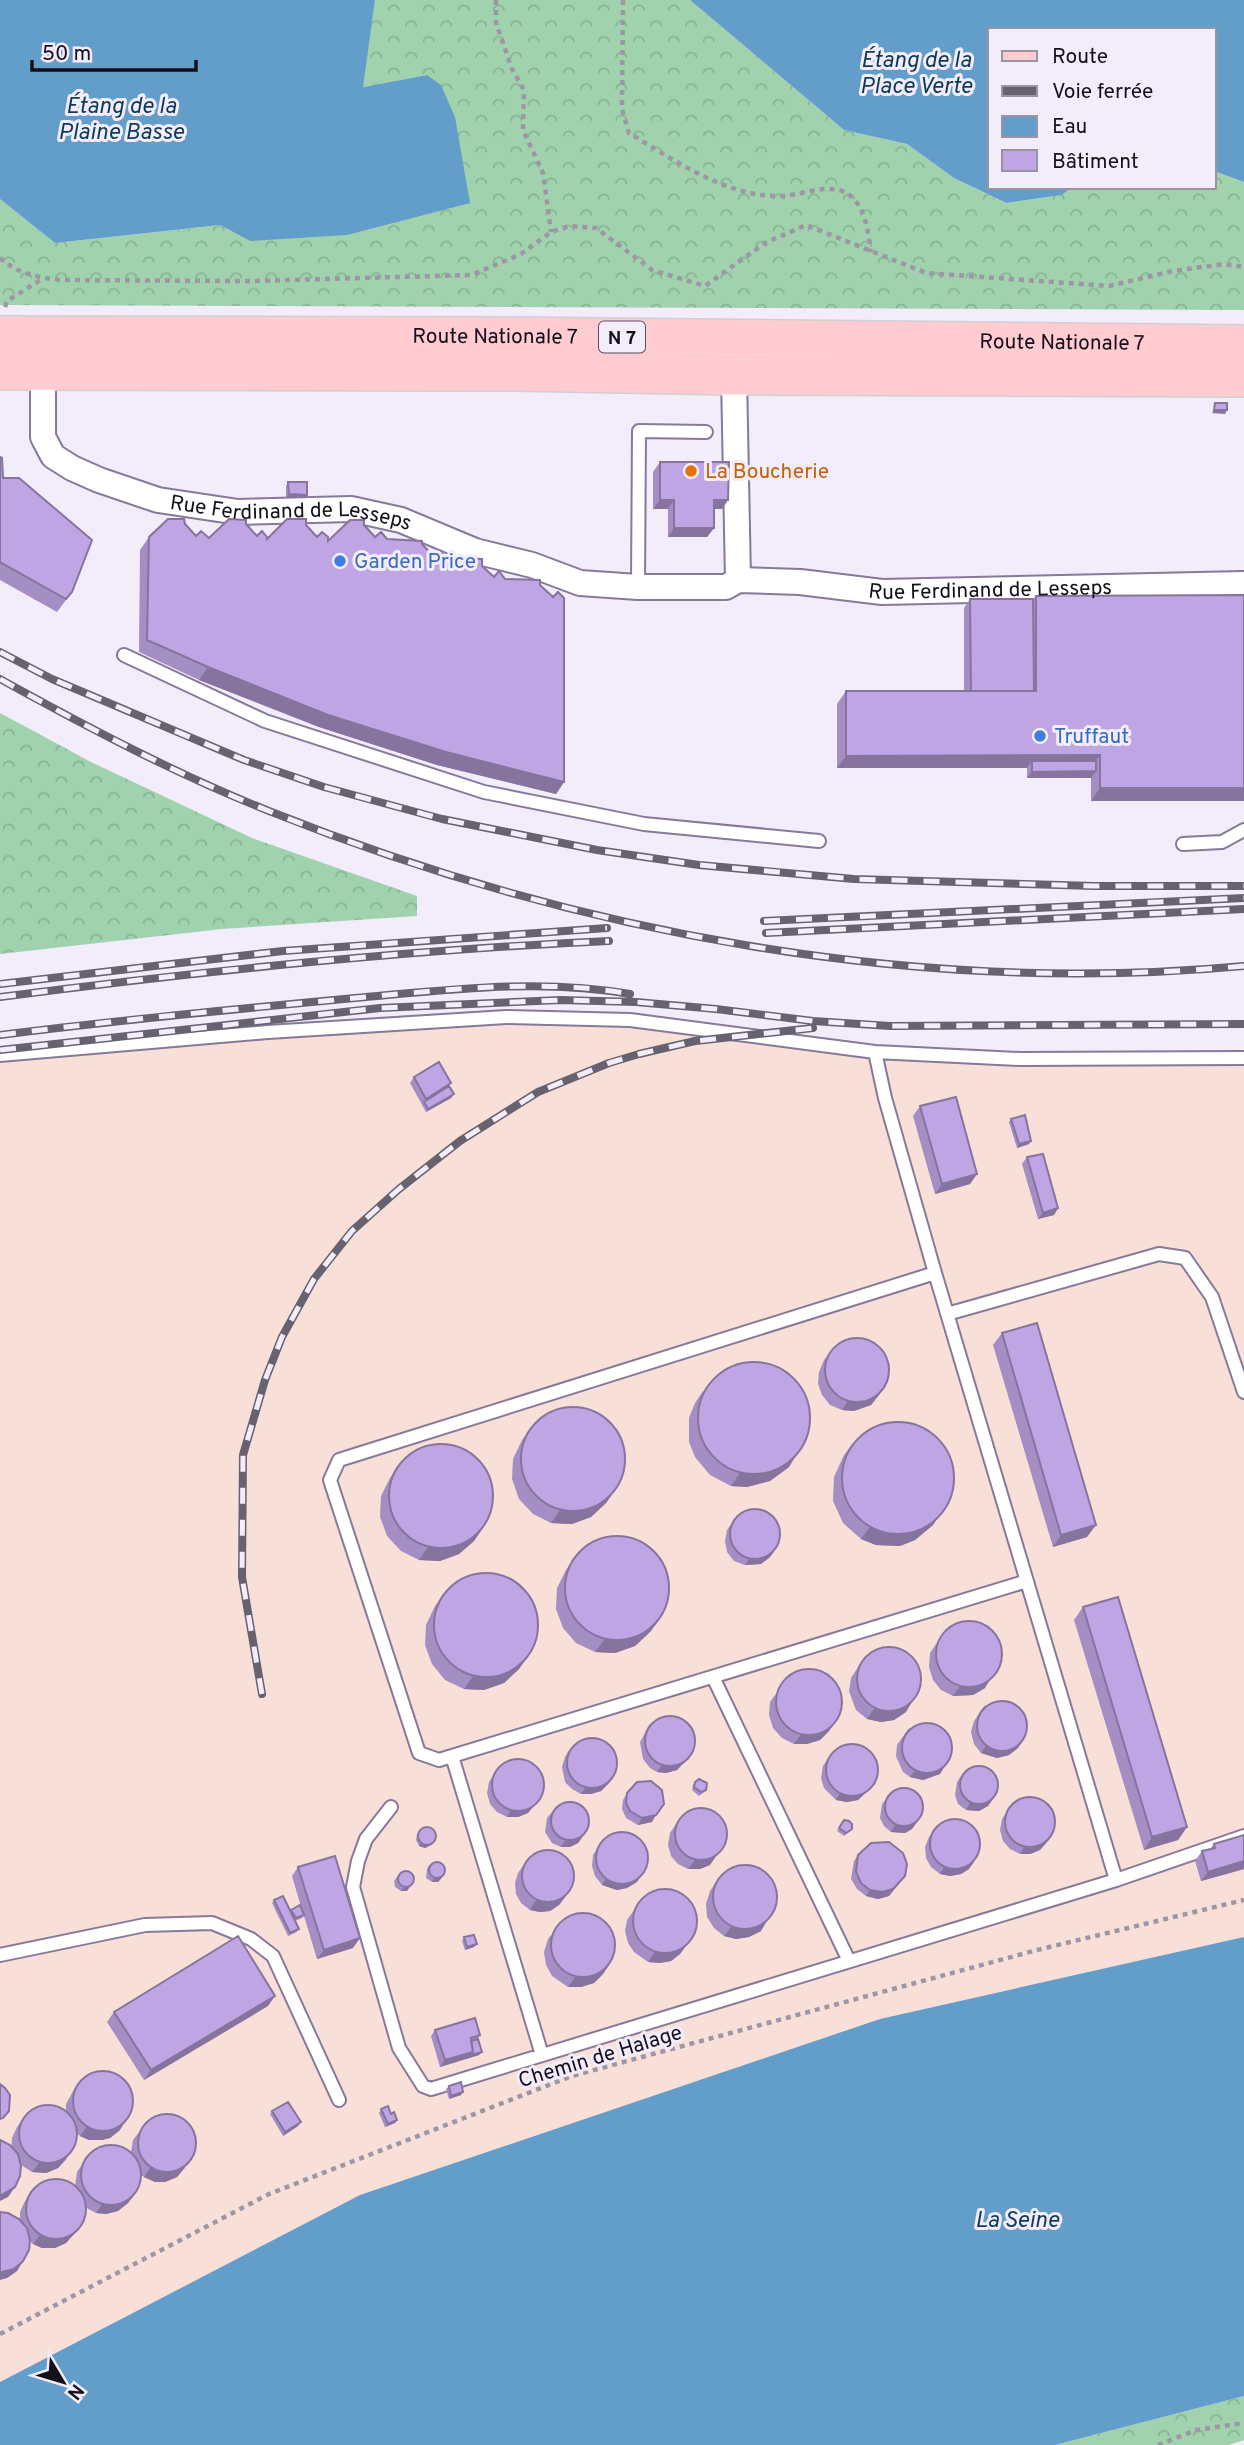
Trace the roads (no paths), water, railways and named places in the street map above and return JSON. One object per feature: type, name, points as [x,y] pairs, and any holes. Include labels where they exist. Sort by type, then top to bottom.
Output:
[{"type":"main road","name":"Route Nationale 7","points":[[1,326],[528,336],[1244,344]]},
{"type":"main road","name":"Route Nationale 7","points":[[0,371],[561,372],[734,376],[1244,378]]},
{"type":"street","name":"Rue Ferdinand de Lesseps","points":[[43,371],[43,437],[53,456],[99,480],[158,500],[238,512],[351,509],[401,520],[475,551],[532,565],[580,583],[638,587],[726,587],[738,579],[800,582],[882,592],[1244,584]]},
{"type":"street","points":[[734,376],[738,579]]},
{"type":"lane","points":[[638,587],[639,431],[706,432]]},
{"type":"lane","points":[[124,655],[265,721],[484,792],[644,824],[819,841]]},
{"type":"lane","points":[[1183,844],[1222,842],[1244,830]]},
{"type":"lane","points":[[0,1055],[268,1032],[506,1017],[630,1020],[875,1052],[1020,1059],[1244,1058]]},
{"type":"lane","points":[[875,1052],[885,1098],[935,1273],[1116,1880]]},
{"type":"lane","points":[[947,1314],[1159,1254],[1185,1258],[1212,1297],[1244,1392]]},
{"type":"lane","points":[[935,1273],[339,1460],[330,1480],[419,1753],[439,1760],[1027,1581]]},
{"type":"lane","points":[[713,1677],[849,1961]]},
{"type":"lane","points":[[452,1756],[542,2055]]},
{"type":"lane","points":[[391,1807],[366,1839],[353,1887],[399,2048],[423,2086],[431,2089],[1116,1880],[1244,1836]]},
{"type":"lane","points":[[0,1955],[145,1925],[212,1923],[251,1939],[273,1956],[339,2100]]},
{"type":"water","name":"Étang de la Plaine Basse","points":[[0,0],[375,0],[363,87],[427,75],[441,85],[455,117],[470,203],[347,235],[250,241],[220,225],[55,243],[0,199]]},
{"type":"water","name":"Étang de la Place Verte","points":[[690,0],[1244,0],[1244,182],[1216,172],[1216,28],[988,28],[988,189],[1070,189],[1062,195],[1006,203],[954,178],[907,144],[844,130]]},
{"type":"water","name":"La Seine","points":[[1244,1937],[1244,2396],[1055,2445],[0,2445],[0,2382],[360,2195],[880,2019]]},
{"type":"railway","points":[[0,652],[52,679],[244,760],[324,787],[442,819],[597,850],[699,865],[854,879],[1094,886],[1244,886]]},
{"type":"railway","points":[[0,679],[132,749],[269,811],[385,854],[504,891],[625,922],[748,945],[871,962],[995,972],[1120,973],[1244,966]]},
{"type":"railway","points":[[764,921],[1244,898]]},
{"type":"railway","points":[[766,933],[1244,909]]},
{"type":"railway","points":[[0,984],[283,951],[607,928]]},
{"type":"railway","points":[[0,997],[304,963],[609,941]]},
{"type":"railway","points":[[0,1035],[177,1015],[458,989],[562,987],[630,994]]},
{"type":"railway","points":[[0,1050],[380,1008],[561,1000],[636,1002],[813,1021],[890,1026],[1244,1024]]},
{"type":"railway","points":[[262,1694],[242,1577],[243,1455],[265,1380],[282,1337],[314,1279],[352,1231],[399,1189],[460,1141],[538,1092],[609,1063],[639,1054],[695,1041],[813,1028]]},
{"type":"place","name":"La Boucherie","points":[[691,471]]},
{"type":"place","name":"Garden Price","points":[[340,561]]},
{"type":"place","name":"Truffaut","points":[[1040,736]]}]
